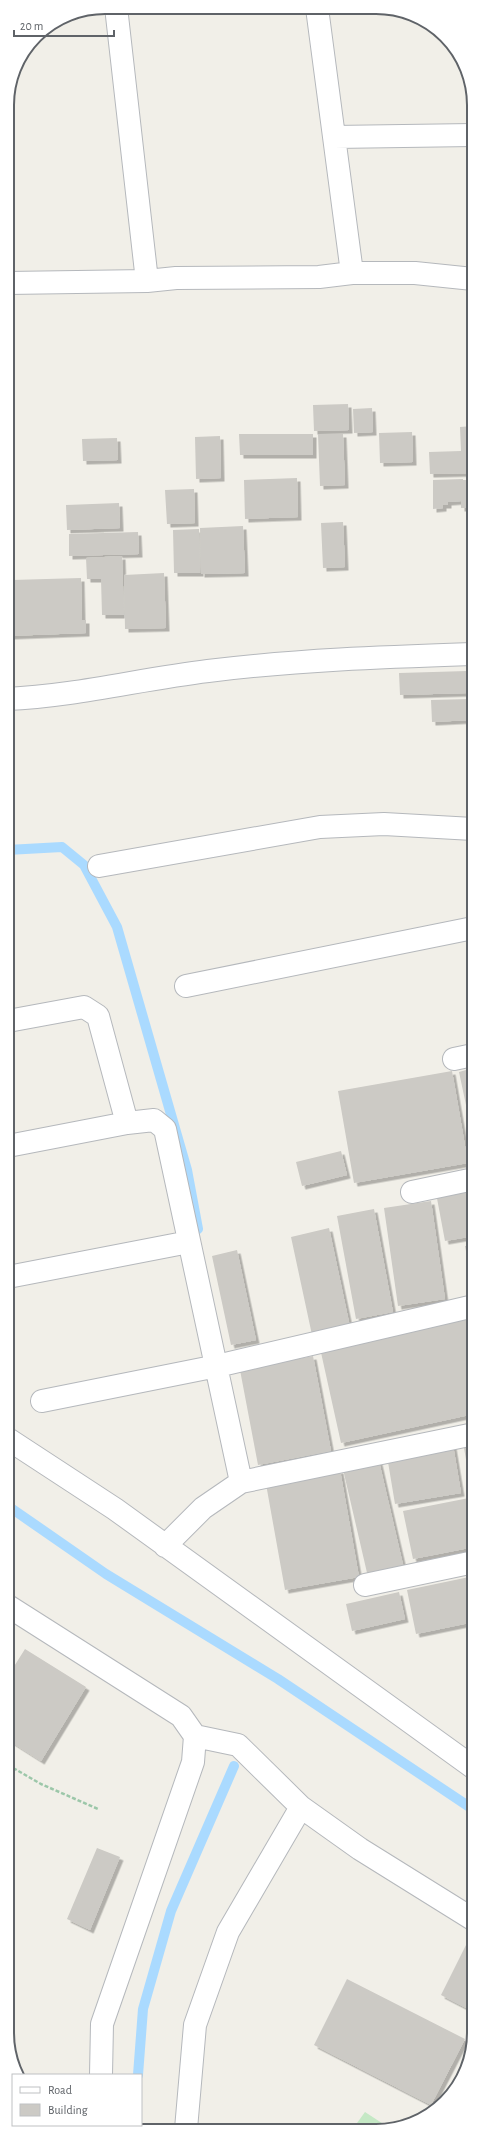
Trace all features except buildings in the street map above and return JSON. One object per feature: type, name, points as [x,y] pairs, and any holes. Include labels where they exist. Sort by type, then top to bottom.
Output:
[{"type":"street","points":[[117,14],[146,281]]},
{"type":"street","points":[[318,14],[352,273]]},
{"type":"street","points":[[334,137],[467,135]]},
{"type":"street","points":[[14,283],[146,281],[176,278],[319,277],[352,273],[415,273],[467,278]]},
{"type":"street","points":[[14,699],[113,686],[206,671],[256,666],[368,658],[467,654]]},
{"type":"street","points":[[99,866],[320,827],[384,824],[467,829]]},
{"type":"street","points":[[186,986],[467,929]]},
{"type":"street","points":[[14,1020],[84,1007],[98,1016],[127,1122]]},
{"type":"street","points":[[14,1145],[127,1122],[154,1120],[164,1129],[190,1242],[241,1482]]},
{"type":"street","points":[[412,1192],[467,1181]]},
{"type":"street","points":[[14,1276],[190,1242]]},
{"type":"street","points":[[42,1401],[217,1366],[467,1308]]},
{"type":"street","points":[[165,1546],[203,1508],[241,1482],[467,1435]]},
{"type":"street","points":[[14,1443],[115,1509],[467,1763]]},
{"type":"street","points":[[365,1585],[467,1563]]},
{"type":"street","points":[[14,1610],[181,1716],[195,1736],[193,1762],[102,2024],[101,2074]]},
{"type":"street","points":[[195,1736],[238,1745],[301,1807],[360,1849],[467,1916]]},
{"type":"street","points":[[186,2124],[195,2025],[228,1932],[301,1807]]},
{"type":"path","points":[[14,1769],[40,1784],[98,1809]]},
{"type":"green space","points":[[365,2112],[383,2123],[376,2124],[356,2124]]},
{"type":"waterway","points":[[14,850],[62,847],[84,865],[117,927],[187,1170],[198,1229]]},
{"type":"waterway","points":[[14,1510],[106,1574],[278,1679],[467,1805]]},
{"type":"waterway","points":[[138,2074],[143,2009],[171,1911],[234,1766]]}]
